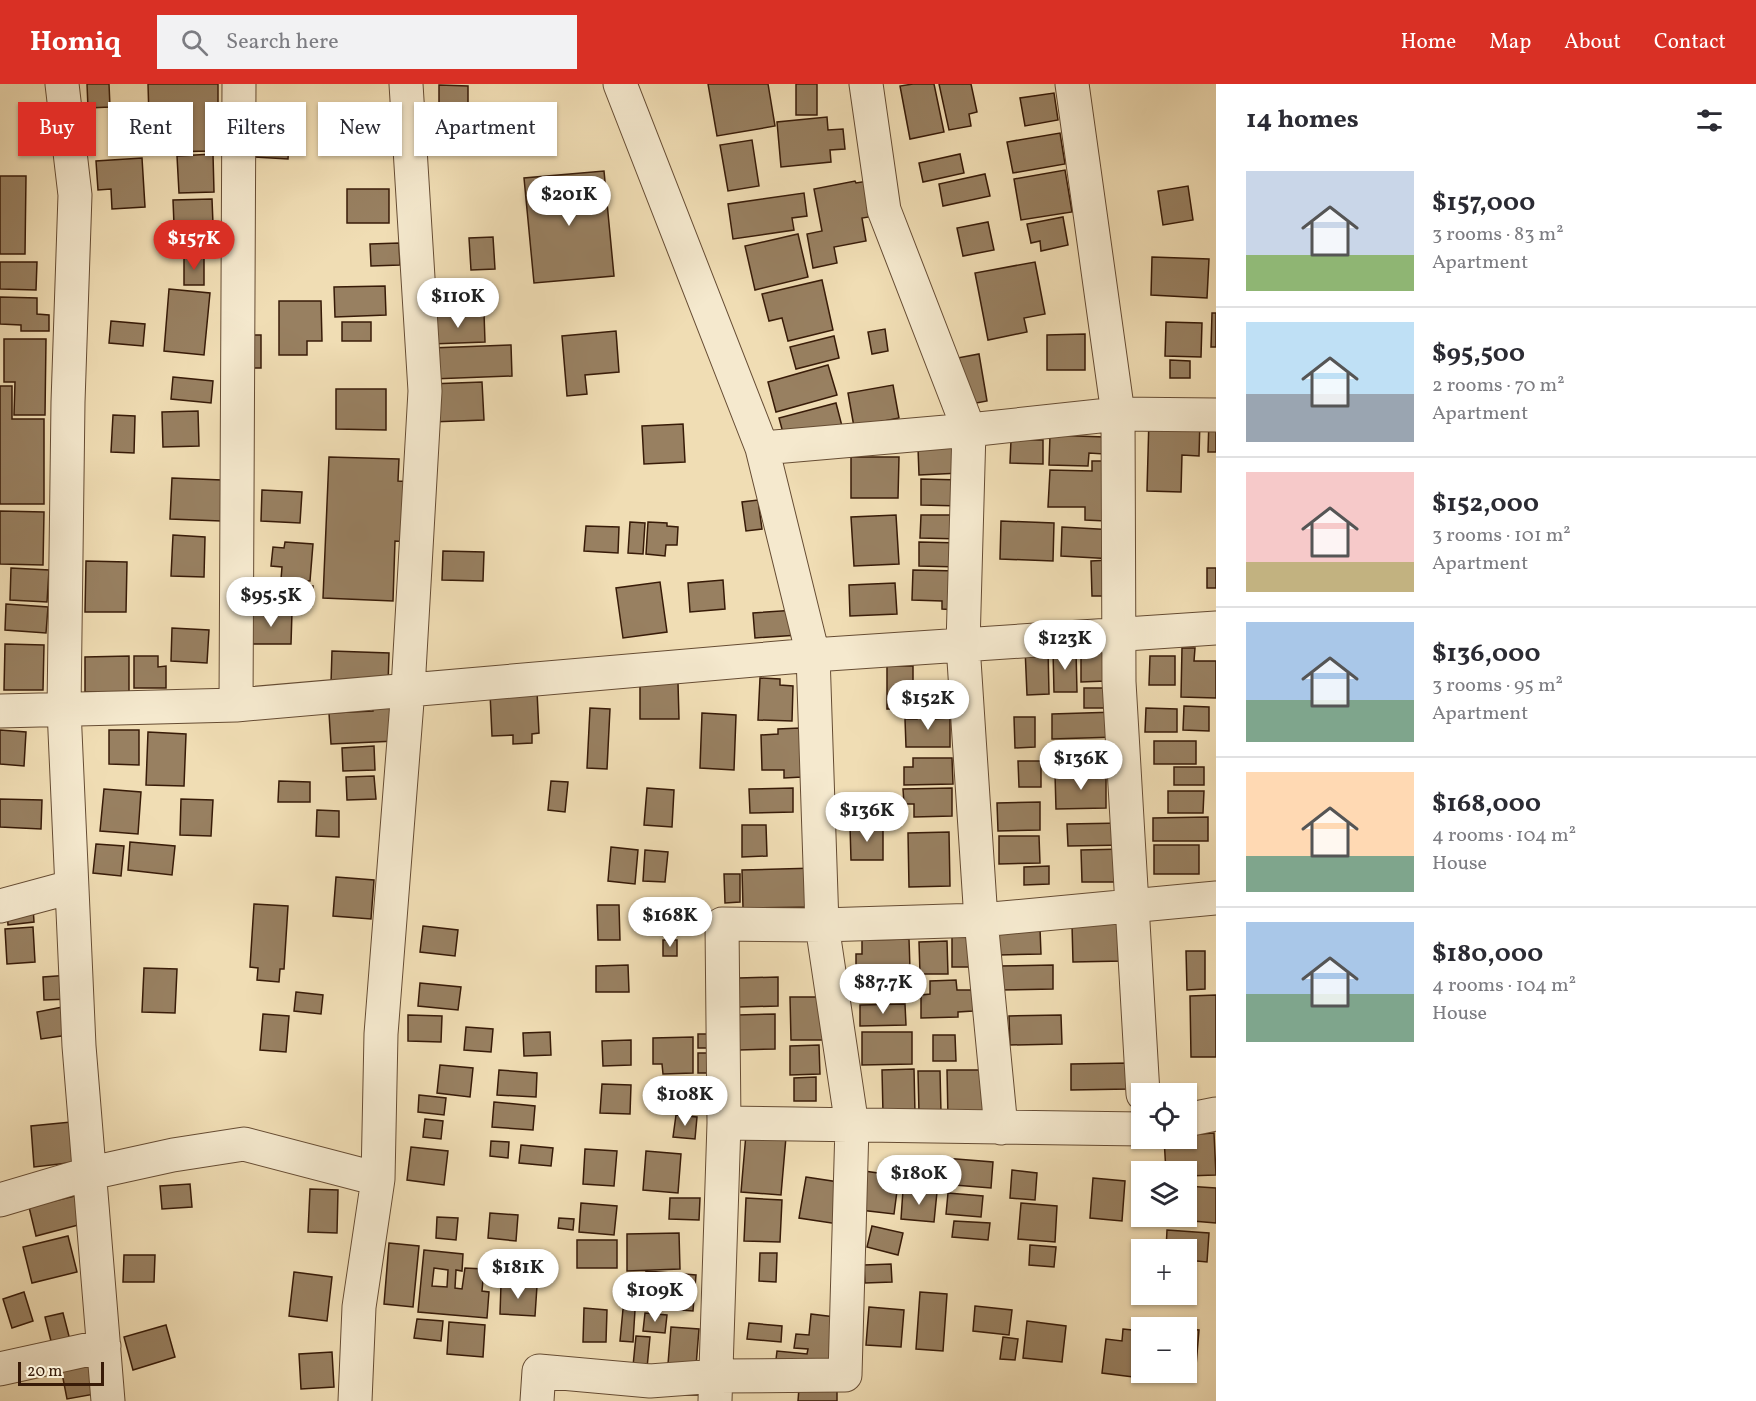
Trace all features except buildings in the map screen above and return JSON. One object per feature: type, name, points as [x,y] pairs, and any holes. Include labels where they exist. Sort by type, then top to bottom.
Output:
[{"type":"street","points":[[62,84],[75,195],[68,402],[64,709],[79,1046],[108,1401]]},
{"type":"street","points":[[236,705],[239,84]]},
{"type":"street","points":[[355,1401],[359,1307],[378,1179],[381,1034],[408,689],[425,391],[406,84]]},
{"type":"street","points":[[537,1401],[539,1371],[716,1388],[845,1376],[852,1126],[822,925],[813,655],[762,448],[620,84]]},
{"type":"street","points":[[866,84],[884,210],[969,430],[963,645],[981,920],[1000,1128]]},
{"type":"street","points":[[1072,84],[1118,414],[1119,682],[1142,1083]]},
{"type":"street","points":[[762,448],[1118,414],[1216,415]]},
{"type":"street","points":[[0,711],[236,705],[813,655],[1216,628]]},
{"type":"street","points":[[0,906],[71,887]]},
{"type":"street","points":[[716,1388],[724,1123],[722,924],[822,925],[981,920],[1216,898]]},
{"type":"street","points":[[1197,1118],[1216,1114]]},
{"type":"street","points":[[724,1123],[1131,1129]]},
{"type":"street","points":[[0,1200],[91,1173],[173,1155],[244,1144],[378,1179]]},
{"type":"street","points":[[0,1369],[104,1346]]}]
